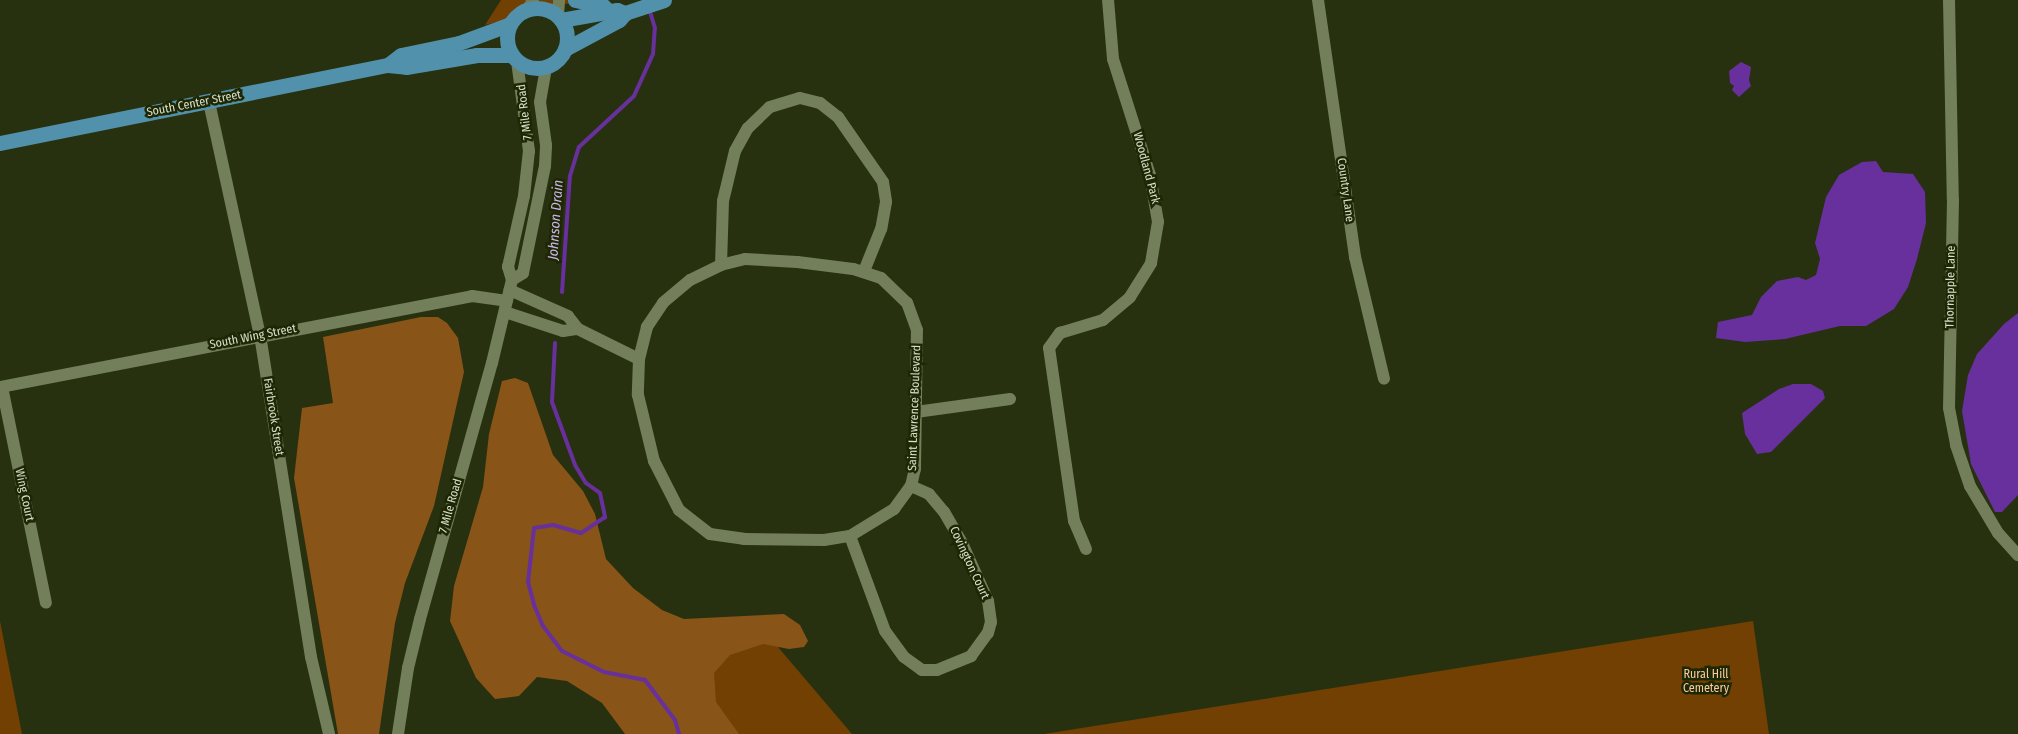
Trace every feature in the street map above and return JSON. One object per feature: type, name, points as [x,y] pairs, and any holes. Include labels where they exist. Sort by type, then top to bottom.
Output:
[{"type":"main road","points":[[574,0],[603,6],[610,12]]},
{"type":"main road","points":[[559,18],[631,11],[659,2]]},
{"type":"main road","points":[[531,5],[544,9],[559,18],[567,37],[565,49],[559,59],[546,67],[530,68],[514,58],[507,40],[510,24],[531,5]]},
{"type":"main road","points":[[565,49],[619,20],[631,11]]},
{"type":"main road","name":"South Center Street","points":[[388,65],[401,55],[459,44],[510,24]]},
{"type":"main road","name":"South Center Street","points":[[0,143],[388,65],[406,67],[477,55],[514,58]]},
{"type":"street","points":[[559,0],[559,18]]},
{"type":"street","name":"Woodland Park","points":[[1086,549],[1074,521],[1049,348],[1060,333],[1103,320],[1130,297],[1152,263],[1158,222],[1150,175],[1113,59],[1108,0]]},
{"type":"street","name":"Country Lane","points":[[1318,0],[1355,258],[1384,378]]},
{"type":"street","name":"Thornapple Lane","points":[[1949,0],[1953,200],[1949,408],[1956,446],[1970,486],[1998,533],[2018,555]]},
{"type":"street","name":"7 Mile Road","points":[[398,734],[408,668],[420,620],[508,296],[508,267],[524,196],[529,151],[514,58]]},
{"type":"street","name":"7 Mile Road","points":[[508,296],[523,273],[545,166],[546,145],[540,102],[546,67]]},
{"type":"street","points":[[720,265],[723,201],[735,150],[748,128],[770,107],[800,98],[820,103],[838,117],[883,182],[886,202],[883,220],[864,271]]},
{"type":"street","name":"Fairbrook Street","points":[[209,102],[260,335],[311,657],[329,734]]},
{"type":"street","name":"Saint Lawrence Boulevard","points":[[745,259],[797,262],[864,271],[894,288],[914,317],[918,339],[915,469],[910,486],[894,509],[850,536],[824,540],[729,539],[710,534],[689,521],[670,497],[648,445],[638,395],[639,359],[647,327],[663,303],[690,280],[720,265],[745,259]]},
{"type":"street","name":"South Wing Street","points":[[1,387],[260,335],[472,296],[508,296]]},
{"type":"street","points":[[508,296],[563,331],[578,329]]},
{"type":"street","points":[[508,296],[568,316],[578,329],[639,359]]},
{"type":"street","name":"Wing Court","points":[[1,387],[46,603]]},
{"type":"street","points":[[916,412],[1010,400]]},
{"type":"street","name":"Covington Court","points":[[850,536],[885,632],[904,657],[922,670],[937,670],[971,656],[988,633],[992,622],[988,601],[962,543],[944,512],[929,494],[910,486]]},
{"type":"green space","points":[[501,0],[581,0],[485,25]]},
{"type":"green space","points":[[0,621],[22,734],[0,734]]},
{"type":"green space","name":"Rural Hill Cemetery","points":[[1753,621],[1769,734],[1044,734]]},
{"type":"green space","points":[[772,640],[852,734],[704,734],[656,659]]},
{"type":"shaded area","points":[[1741,62],[1751,67],[1749,80],[1751,86],[1739,97],[1732,90],[1734,86],[1730,83],[1729,71]]},
{"type":"shaded area","points":[[1876,161],[1883,172],[1913,174],[1925,192],[1926,223],[1917,259],[1908,287],[1894,309],[1866,326],[1840,326],[1785,339],[1745,342],[1716,338],[1718,322],[1752,315],[1761,297],[1777,281],[1798,277],[1806,280],[1816,275],[1820,259],[1815,243],[1826,197],[1839,175],[1862,162]]},
{"type":"shaded area","points":[[2018,313],[2018,495],[2002,512],[1995,512],[1971,464],[1962,411],[1968,375],[1977,354],[2004,324]]},
{"type":"shaded area","points":[[421,317],[438,317],[447,323],[458,338],[464,372],[434,506],[405,583],[395,623],[379,734],[338,734],[294,478],[302,408],[333,403],[323,337]]},
{"type":"shaded area","points":[[515,378],[528,383],[553,455],[583,491],[595,514],[606,559],[633,588],[662,610],[684,619],[784,614],[800,625],[808,641],[804,647],[789,649],[763,644],[730,655],[714,673],[716,702],[739,734],[625,734],[602,703],[567,681],[537,677],[519,696],[495,699],[476,678],[450,621],[454,586],[483,487],[489,434],[502,381]]},
{"type":"shaded area","points":[[1793,384],[1811,384],[1823,391],[1825,398],[1771,452],[1757,454],[1745,434],[1742,413],[1779,389]]},
{"type":"waterway","name":"Johnson Drain","points":[[562,292],[570,176],[579,147],[634,96],[653,54],[655,28],[649,8]]},
{"type":"waterway","name":"Johnson Drain","points":[[555,343],[552,402],[575,465],[586,483],[600,493],[605,517],[581,533],[553,525],[534,528],[528,582],[534,605],[543,626],[562,651],[604,672],[645,680],[675,720],[679,734]]}]
